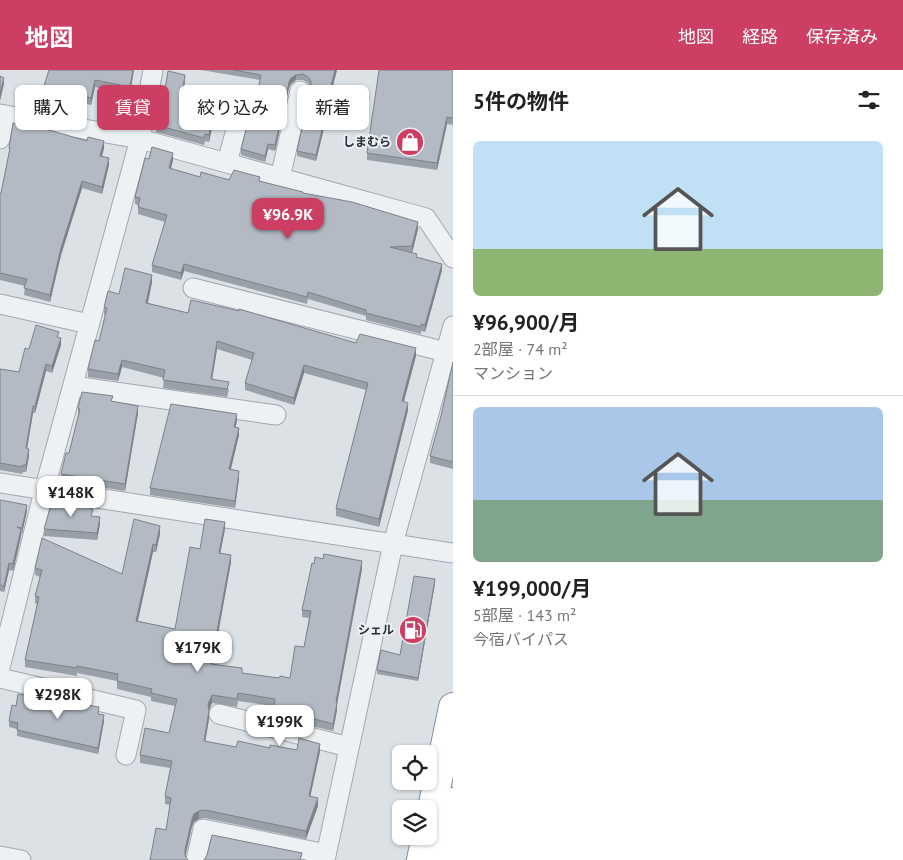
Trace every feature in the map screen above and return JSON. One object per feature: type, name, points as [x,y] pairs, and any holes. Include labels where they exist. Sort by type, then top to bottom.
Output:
[{"type":"highway","points":[[434,800],[453,707]]},
{"type":"highway","points":[[442,860],[453,802]]},
{"type":"highway","points":[[421,860],[424,845]]},
{"type":"street","points":[[0,668],[44,491],[140,139],[153,70]]},
{"type":"street","points":[[280,178],[297,104]]},
{"type":"street","points":[[0,139],[2,115],[140,139],[426,218],[453,258]]},
{"type":"street","points":[[227,163],[236,130]]},
{"type":"street","points":[[193,288],[446,352]]},
{"type":"street","points":[[0,304],[89,324]]},
{"type":"street","points":[[196,860],[203,829],[325,857],[393,544],[453,326]]},
{"type":"street","points":[[73,386],[276,415]]},
{"type":"street","points":[[0,483],[453,553]]},
{"type":"street","points":[[0,678],[136,710],[126,754]]},
{"type":"street","points":[[219,714],[349,747]]},
{"type":"street","points":[[0,856],[21,860]]},
{"type":"building","points":[[49,70],[133,70],[130,85],[95,80],[91,98],[87,97],[87,85],[44,85]]},
{"type":"building","points":[[234,70],[335,70],[331,85],[311,85],[311,81],[303,74],[291,78],[287,91],[287,85],[259,85],[261,75]]},
{"type":"building","points":[[379,70],[453,70],[453,118],[447,117],[437,163],[367,153]]},
{"type":"building","points":[[168,71],[185,75],[183,85],[179,85],[179,130],[210,130],[209,135],[205,134],[204,138],[169,129],[169,85],[166,85]]},
{"type":"building","points":[[0,76],[4,78],[0,94]]},
{"type":"building","points":[[13,123],[15,123],[15,130],[49,130],[87,141],[88,137],[104,141],[100,156],[109,158],[102,187],[82,181],[61,248],[50,295],[24,288],[27,279],[0,273],[0,193]]},
{"type":"building","points":[[246,130],[278,130],[275,145],[268,144],[265,156],[241,149]]},
{"type":"building","points":[[302,130],[322,130],[316,155],[297,151]]},
{"type":"building","points":[[152,147],[173,153],[169,168],[200,177],[201,172],[229,180],[234,170],[260,177],[259,181],[303,193],[352,202],[418,222],[412,246],[390,247],[417,254],[416,257],[442,264],[425,325],[421,324],[421,327],[366,313],[366,310],[308,292],[307,297],[184,264],[181,273],[152,265],[167,215],[138,207],[140,198],[135,197],[145,158],[149,159]]},
{"type":"building","points":[[125,268],[152,275],[146,303],[188,313],[191,300],[239,311],[239,309],[356,343],[360,334],[416,348],[402,401],[408,403],[379,519],[336,508],[368,383],[304,365],[294,398],[245,383],[254,353],[217,341],[211,379],[229,382],[227,389],[163,380],[165,370],[122,360],[118,374],[88,369],[95,340],[99,341],[107,308],[104,307],[108,291],[119,294]]},
{"type":"building","points":[[36,325],[59,332],[57,337],[61,338],[52,366],[46,364],[35,406],[33,406],[26,448],[29,449],[26,465],[22,467],[0,463],[0,369],[19,372],[25,348],[29,349]]},
{"type":"building","points":[[453,362],[453,462],[430,456]]},
{"type":"building","points":[[82,392],[113,396],[111,401],[138,406],[125,484],[61,474],[66,453],[69,453],[80,409],[78,408]]},
{"type":"building","points":[[171,404],[237,414],[234,427],[239,428],[229,469],[239,471],[235,501],[150,488]]},
{"type":"building","points":[[53,498],[93,509],[91,516],[100,517],[97,533],[44,529]]},
{"type":"building","points":[[0,500],[27,505],[22,528],[17,527],[21,529],[13,564],[9,563],[4,586],[0,585]]},
{"type":"building","points":[[134,519],[160,526],[156,545],[153,544],[136,621],[175,629],[190,547],[200,549],[205,519],[225,522],[219,553],[231,555],[211,664],[242,668],[242,673],[290,678],[295,646],[304,647],[311,611],[302,610],[315,557],[323,559],[324,554],[362,561],[333,724],[303,716],[303,713],[274,708],[275,699],[238,693],[237,699],[212,695],[208,704],[209,711],[204,741],[236,747],[238,741],[270,748],[270,745],[297,750],[299,738],[320,744],[309,796],[318,798],[306,831],[205,810],[199,811],[194,814],[192,819],[185,850],[185,856],[188,860],[150,860],[156,828],[166,830],[171,798],[165,796],[172,761],[140,755],[145,728],[169,733],[177,699],[151,693],[152,689],[117,681],[118,674],[77,666],[77,668],[25,660],[39,597],[35,596],[42,570],[35,568],[42,538],[122,574]]},
{"type":"building","points":[[414,576],[435,579],[418,678],[377,670],[381,650],[400,655]]},
{"type":"building","points":[[18,694],[81,707],[81,704],[99,707],[98,714],[104,715],[98,748],[17,730],[18,723],[9,721],[12,705],[16,706]]},
{"type":"building","points":[[212,835],[302,853],[300,860],[204,860]]},
{"type":"place","name":"しまむら","points":[[410,142]]},
{"type":"place","name":"シェル","points":[[413,630]]}]
